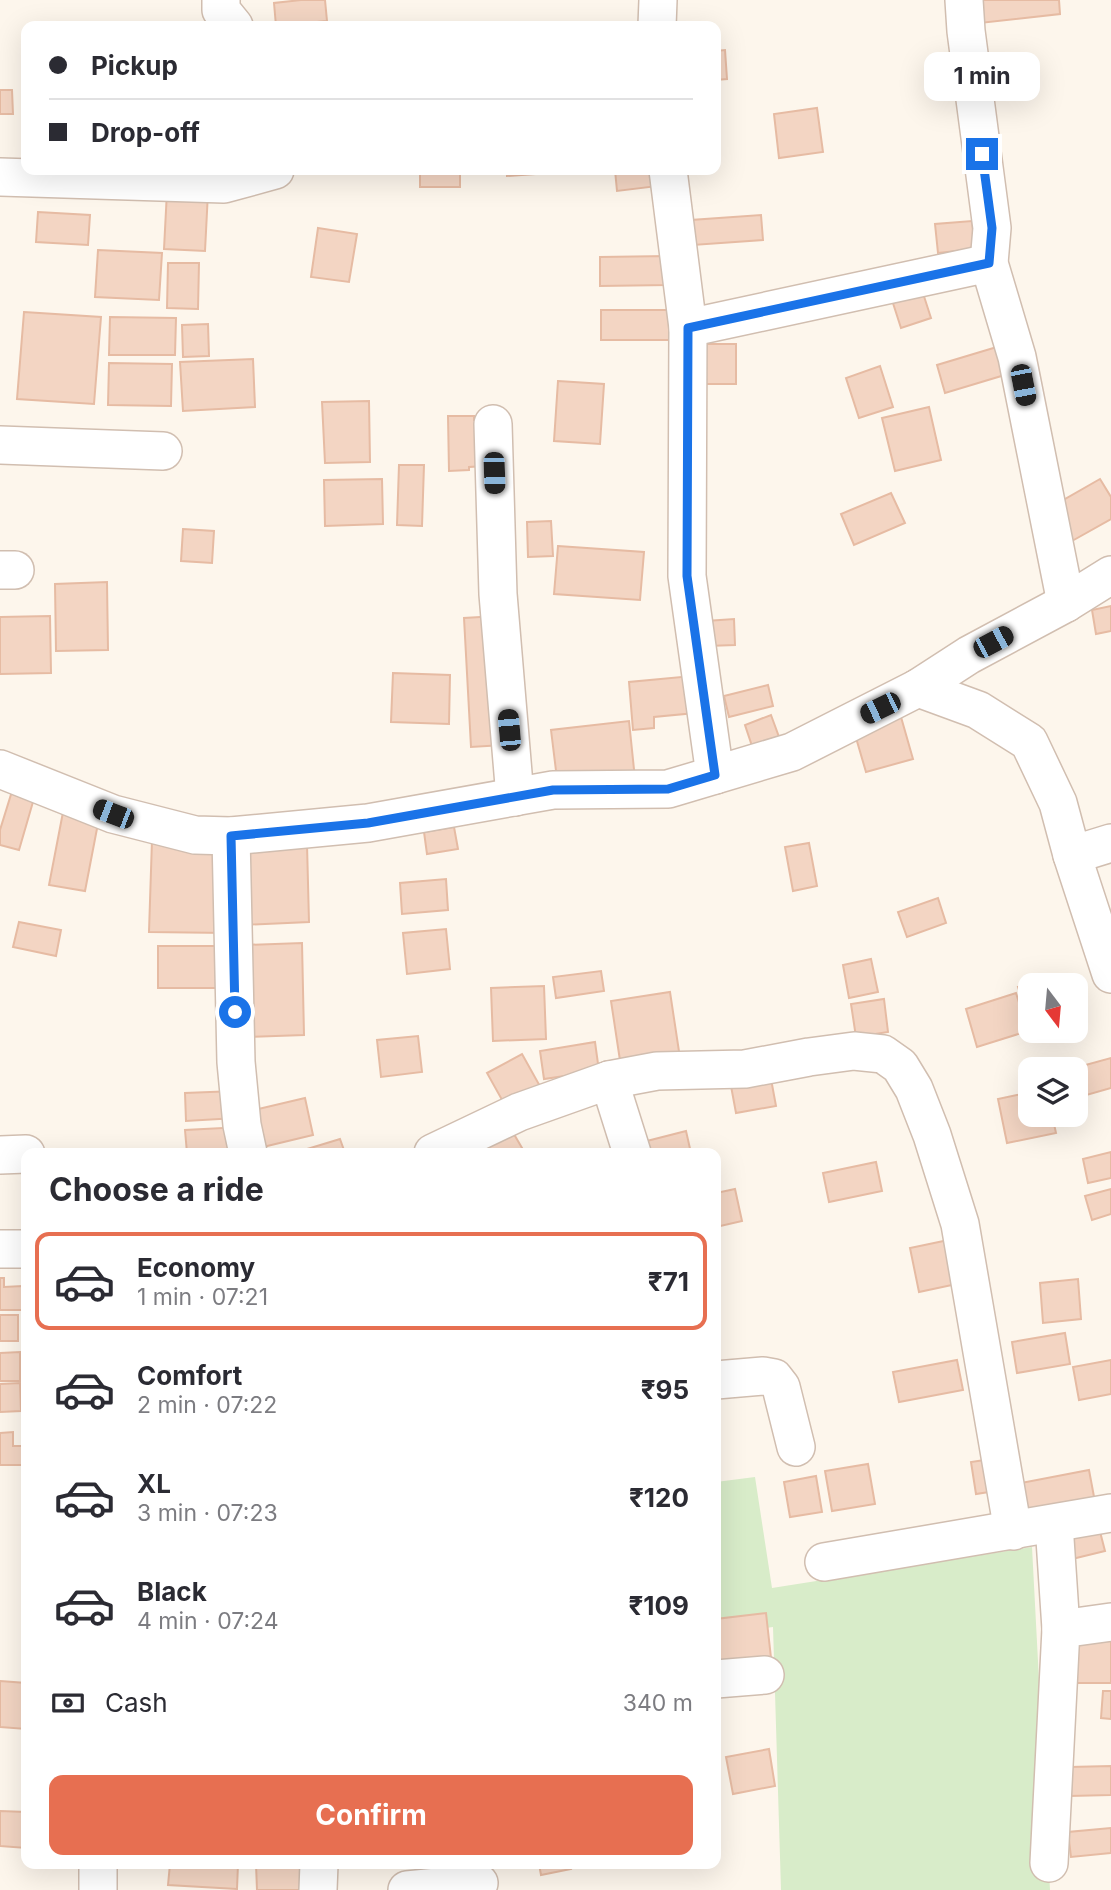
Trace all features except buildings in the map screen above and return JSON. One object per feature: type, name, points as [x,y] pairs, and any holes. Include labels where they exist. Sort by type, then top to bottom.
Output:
[{"type":"street","points":[[221,0],[221,10],[230,21]]},
{"type":"street","points":[[657,21],[658,0]]},
{"type":"street","points":[[964,0],[992,228],[989,263],[1017,357],[1066,603]]},
{"type":"street","points":[[0,177],[224,184],[257,175]]},
{"type":"street","points":[[669,175],[688,328],[687,576],[715,775]]},
{"type":"street","points":[[688,328],[989,263]]},
{"type":"street","points":[[493,424],[498,594],[515,797]]},
{"type":"street","points":[[0,445],[163,451]]},
{"type":"street","points":[[0,769],[113,814],[195,835],[231,836],[368,823],[553,790],[668,789],[792,752],[918,688],[969,655],[1066,603],[1111,575]]},
{"type":"street","points":[[918,688],[978,710],[1029,742],[1058,803],[1111,974]]},
{"type":"street","points":[[231,836],[236,1062],[247,1148]]},
{"type":"street","points":[[1072,855],[1111,843]]},
{"type":"street","points":[[443,1148],[519,1112],[609,1080],[657,1071],[745,1069],[854,1051],[883,1054],[900,1066],[915,1089],[960,1224],[1013,1531]]},
{"type":"street","points":[[609,1080],[630,1148]]},
{"type":"street","points":[[0,1155],[21,1154]]},
{"type":"street","points":[[0,1249],[21,1250]]},
{"type":"street","points":[[721,1380],[762,1376],[774,1378],[780,1387],[796,1447]]},
{"type":"street","points":[[824,1562],[1111,1513]]},
{"type":"street","points":[[1049,1863],[1061,1629],[1054,1524]]},
{"type":"street","points":[[1061,1629],[1111,1622]]},
{"type":"street","points":[[721,1679],[765,1675]]},
{"type":"street","points":[[98,1869],[99,1890]]},
{"type":"street","points":[[318,1890],[319,1869]]},
{"type":"street","points":[[407,1890],[479,1883]]},
{"type":"green space","points":[[755,1477],[772,1588],[1032,1547],[1050,1890],[781,1890],[773,1627],[721,1634],[721,1481]]},
{"type":"route","points":[[235,1012],[231,836],[368,823],[553,790],[668,789],[715,775],[687,576],[688,328],[989,263],[992,228],[982,154]]}]
